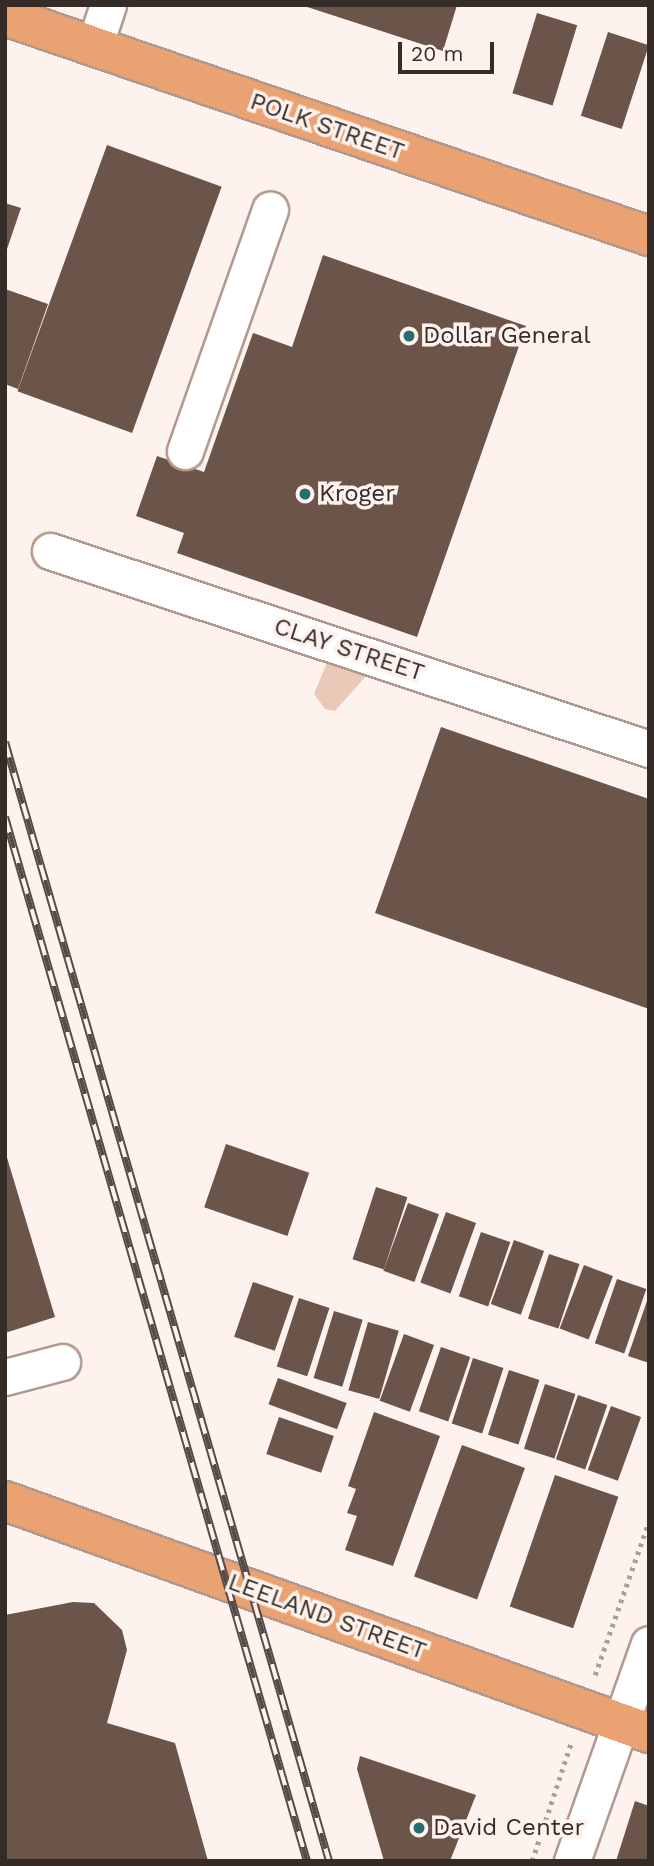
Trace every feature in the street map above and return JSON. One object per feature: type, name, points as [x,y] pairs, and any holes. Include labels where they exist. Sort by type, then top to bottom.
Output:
[{"type":"main road","name":"POLK STREET","points":[[5,16],[649,236]]},
{"type":"main road","name":"LEELAND STREET","points":[[5,1502],[635,1729]]},
{"type":"street","points":[[94,47],[107,5]]},
{"type":"street","points":[[185,451],[270,210]]},
{"type":"street","name":"CLAY STREET","points":[[50,551],[649,749]]},
{"type":"street","points":[[5,1377],[62,1362]]},
{"type":"street","points":[[572,1861],[635,1729],[649,1644]]},
{"type":"shaded area","points":[[327,663],[366,676],[335,711],[325,709],[314,694]]},
{"type":"building","points":[[301,5],[457,5],[443,51]]},
{"type":"building","points":[[537,13],[577,25],[553,106],[512,93]]},
{"type":"building","points":[[608,32],[649,45],[622,129],[581,116]]},
{"type":"building","points":[[107,145],[222,187],[132,433],[17,391]]},
{"type":"building","points":[[5,203],[21,208],[6,252],[5,252]]},
{"type":"building","name":"Kroger","points":[[323,255],[526,326],[417,637],[177,553],[184,533],[136,516],[157,456],[204,472],[253,333],[292,347]]},
{"type":"building","points":[[5,289],[48,304],[18,389],[5,384]]},
{"type":"building","points":[[441,727],[649,799],[649,1009],[375,913]]},
{"type":"building","points":[[226,1144],[309,1173],[287,1236],[204,1207]]},
{"type":"building","points":[[5,1151],[55,1317],[5,1333]]},
{"type":"building","points":[[376,1187],[407,1197],[384,1269],[353,1259]]},
{"type":"building","points":[[408,1203],[439,1214],[414,1282],[383,1271]]},
{"type":"building","points":[[446,1212],[476,1223],[450,1293],[420,1282]]},
{"type":"building","points":[[481,1232],[510,1242],[488,1306],[459,1296]]},
{"type":"building","points":[[514,1240],[544,1251],[521,1315],[491,1304]]},
{"type":"building","points":[[549,1254],[579,1264],[558,1329],[528,1319]]},
{"type":"building","points":[[584,1265],[613,1276],[589,1340],[560,1328]]},
{"type":"building","points":[[617,1279],[646,1289],[624,1353],[595,1343]]},
{"type":"building","points":[[253,1282],[294,1296],[275,1351],[234,1337]]},
{"type":"building","points":[[299,1298],[329,1308],[307,1376],[277,1366]]},
{"type":"building","points":[[649,1298],[649,1363],[628,1356]]},
{"type":"building","points":[[334,1311],[363,1320],[342,1387],[314,1378]]},
{"type":"building","points":[[368,1322],[399,1331],[379,1399],[348,1390]]},
{"type":"building","points":[[404,1334],[434,1345],[410,1412],[380,1401]]},
{"type":"building","points":[[441,1347],[470,1357],[448,1421],[419,1411]]},
{"type":"building","points":[[473,1358],[503,1368],[482,1434],[452,1424]]},
{"type":"building","points":[[509,1370],[539,1380],[518,1445],[488,1435]]},
{"type":"building","points":[[278,1378],[347,1403],[337,1429],[268,1404]]},
{"type":"building","points":[[545,1384],[575,1394],[554,1459],[524,1449]]},
{"type":"building","points":[[578,1395],[607,1405],[585,1469],[556,1459]]},
{"type":"building","points":[[611,1406],[641,1417],[618,1481],[588,1470]]},
{"type":"building","points":[[374,1412],[440,1436],[393,1566],[345,1550],[357,1516],[347,1513],[356,1489],[348,1486]]},
{"type":"building","points":[[279,1417],[334,1436],[321,1473],[266,1454]]},
{"type":"building","points":[[462,1445],[525,1468],[477,1599],[414,1577]]},
{"type":"building","points":[[555,1475],[618,1497],[573,1628],[510,1606]]},
{"type":"building","points":[[73,1602],[94,1603],[122,1630],[127,1650],[107,1723],[175,1743],[208,1861],[5,1861],[5,1615]]},
{"type":"building","name":"David Center","points":[[360,1756],[476,1795],[450,1861],[384,1861],[357,1769]]},
{"type":"building","points":[[635,1801],[649,1806],[649,1861],[616,1861]]},
{"type":"railway","points":[[5,742],[329,1861]]},
{"type":"railway","points":[[5,817],[307,1861]]},
{"type":"place","name":"Dollar General","points":[[409,336]]},
{"type":"place","name":"Kroger","points":[[305,494]]},
{"type":"place","name":"David Center","points":[[419,1828]]}]
